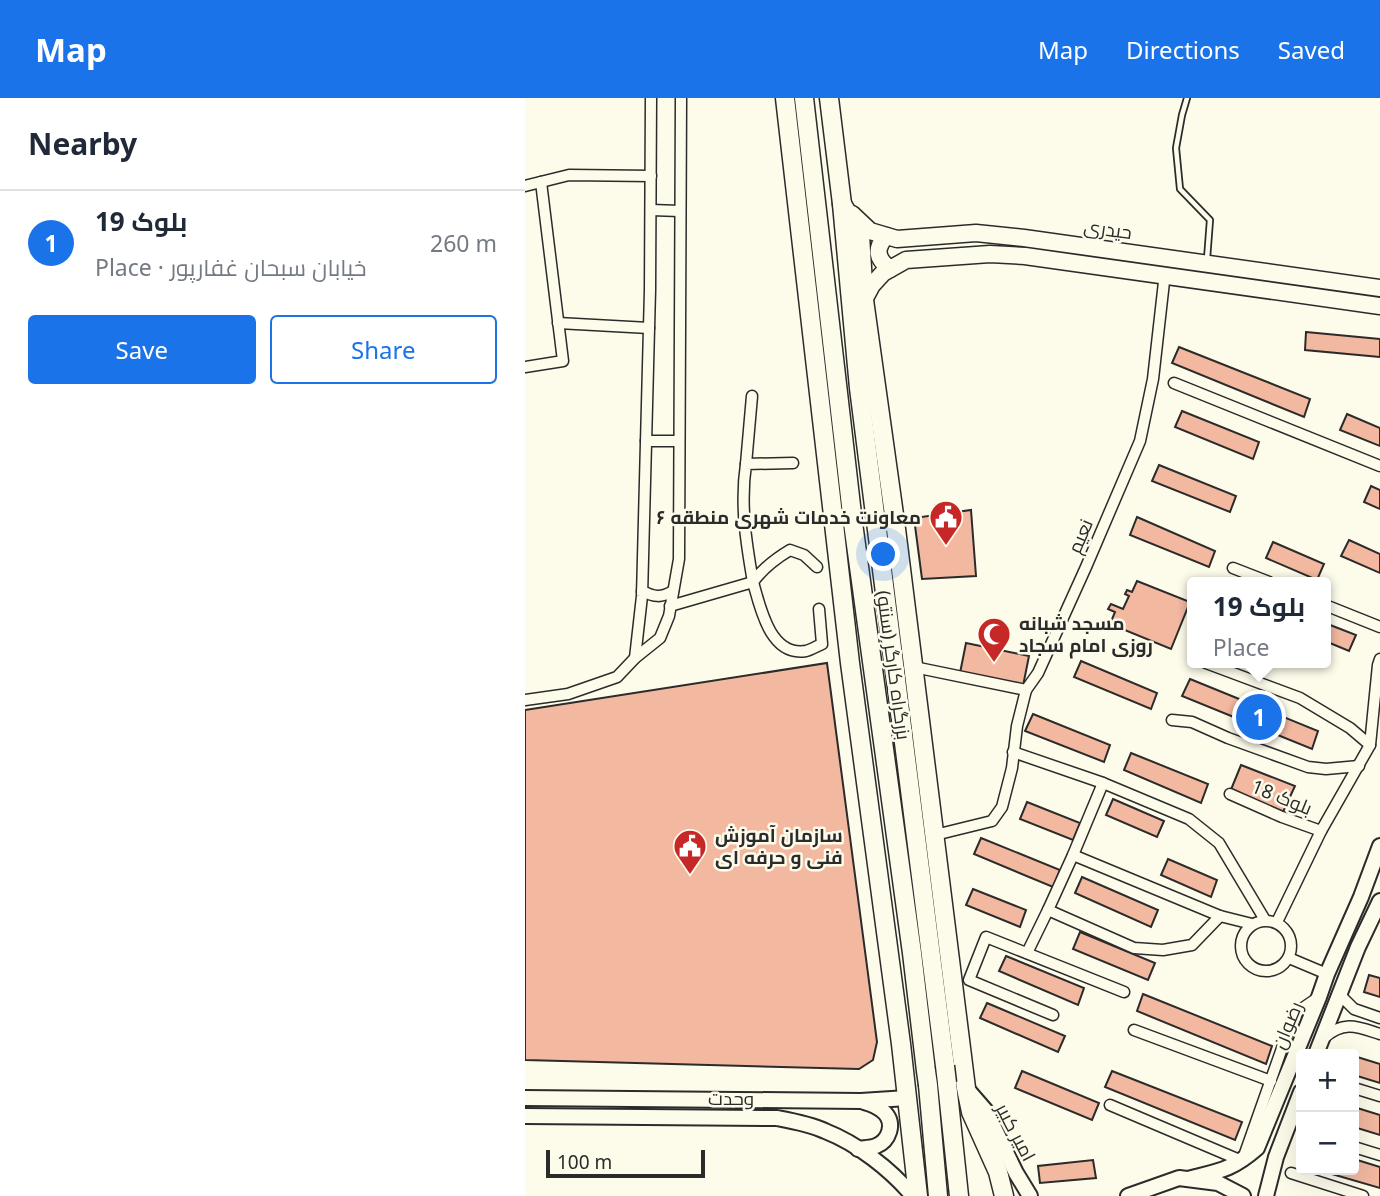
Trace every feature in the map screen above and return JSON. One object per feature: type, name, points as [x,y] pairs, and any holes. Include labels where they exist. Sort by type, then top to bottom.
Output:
[{"type":"highway","points":[[785,98],[850,663],[907,1098],[916,1196]]},
{"type":"highway","name":"بزرگراه کارگر (سنتو)","points":[[804,98],[853,523],[912,953],[939,1196]]},
{"type":"highway","name":"بزرگراه کارگر (سنتو)","points":[[829,98],[859,388],[932,950],[959,1196]]},
{"type":"highway","points":[[842,204],[860,235],[864,300],[914,667],[965,1088],[971,1112],[998,1172],[1004,1196]]},
{"type":"highway","points":[[907,1098],[921,1083],[936,1079],[950,1079],[965,1088]]},
{"type":"highway","points":[[987,1196],[998,1172]]},
{"type":"main road","name":"حیدری","points":[[842,204],[870,231],[897,239],[977,233],[1380,288]]},
{"type":"main road","points":[[864,300],[872,285],[883,272],[890,269],[882,263],[878,254],[879,244],[886,236]]},
{"type":"main road","name":"حیدری","points":[[890,269],[906,260],[991,254],[1025,256],[1380,306]]},
{"type":"main road","name":"رضوان","points":[[1188,1179],[1230,1168],[1257,1148],[1380,846]]},
{"type":"main road","name":"رضوان","points":[[1319,1047],[1358,947],[1380,903]]},
{"type":"main road","name":"امیر کبیر","points":[[965,1088],[986,1111],[1016,1173],[1031,1196]]},
{"type":"main road","name":"وحدت","points":[[525,1098],[862,1101],[907,1098]]},
{"type":"main road","points":[[858,1149],[878,1146],[888,1136],[891,1123],[886,1114],[876,1106],[862,1101]]},
{"type":"main road","points":[[1266,1196],[1276,1157],[1296,1105]]},
{"type":"main road","name":"وحدت","points":[[525,1115],[777,1118],[800,1122],[824,1130],[858,1149],[916,1196]]},
{"type":"main road","points":[[1257,1148],[1258,1156],[1262,1160],[1268,1161],[1276,1157]]},
{"type":"main road","points":[[1128,1196],[1179,1178],[1219,1183],[1243,1196]]},
{"type":"street","points":[[635,659],[642,591],[649,328],[651,98]]},
{"type":"street","points":[[525,700],[568,694],[617,677],[660,638],[669,617],[679,559],[681,98]]},
{"type":"street","points":[[525,186],[569,175],[651,176]]},
{"type":"street","points":[[525,367],[563,361],[541,182]]},
{"type":"street","points":[[650,210],[680,211]]},
{"type":"street","name":"نعیم","points":[[935,835],[992,821],[1002,807],[1026,690],[1038,673],[1140,441],[1153,379],[1166,258]]},
{"type":"street","points":[[558,323],[649,328]]},
{"type":"street","points":[[1174,383],[1380,466]]},
{"type":"street","points":[[751,396],[742,489],[745,538],[753,582],[765,621],[773,636],[790,650],[807,651],[822,644],[819,608]]},
{"type":"street","points":[[646,441],[679,441]]},
{"type":"street","points":[[746,464],[793,463]]},
{"type":"street","points":[[670,606],[753,582],[769,564],[790,550],[804,555],[817,567]]},
{"type":"street","points":[[1233,568],[1256,577]]},
{"type":"street","points":[[642,591],[653,597],[665,596],[673,591]]},
{"type":"street","points":[[1331,607],[1380,627]]},
{"type":"street","points":[[1277,922],[1321,831],[1370,745],[1380,659]]},
{"type":"street","points":[[914,667],[1026,690]]},
{"type":"street","points":[[1219,668],[1300,698],[1350,728],[1370,745]]},
{"type":"street","points":[[1172,720],[1192,722],[1308,767],[1326,769],[1359,766]]},
{"type":"street","points":[[1013,752],[1103,783],[1189,819],[1219,843],[1265,920]]},
{"type":"street","points":[[1027,953],[1103,783]]},
{"type":"street","name":"بلوک 18","points":[[1230,794],[1321,831]]},
{"type":"street","points":[[1073,855],[1220,916],[1252,924],[1265,920],[1277,922],[1288,931],[1292,944],[1289,958],[1278,969],[1263,971],[1249,965],[1241,952],[1243,936],[1252,924]]},
{"type":"street","points":[[1048,911],[1134,947],[1163,950],[1192,945],[1220,916]]},
{"type":"street","points":[[1053,1015],[969,981],[986,937],[1124,992]]},
{"type":"street","points":[[1289,958],[1327,974]]},
{"type":"street","points":[[1339,994],[1354,1009],[1380,1018]]},
{"type":"street","points":[[1110,1105],[1242,1160],[1294,1014],[1319,997]]},
{"type":"street","points":[[1319,1047],[1332,1030],[1343,1026],[1355,1026],[1380,1034]]},
{"type":"street","points":[[1134,1030],[1271,1081]]},
{"type":"street","points":[[1359,1090],[1380,1096]]},
{"type":"street","points":[[1359,1149],[1380,1155]]},
{"type":"street","points":[[1291,1173],[1363,1196]]},
{"type":"lane","points":[[1187,98],[1176,148],[1180,188],[1210,220],[1206,264]]},
{"type":"building","points":[[1306,332],[1380,339],[1380,357],[1305,350]]},
{"type":"building","points":[[1179,347],[1310,399],[1304,417],[1172,363]]},
{"type":"building","points":[[1182,411],[1259,442],[1253,459],[1175,427]]},
{"type":"building","points":[[1347,414],[1380,428],[1380,446],[1340,430]]},
{"type":"building","points":[[1159,465],[1236,496],[1230,512],[1152,481]]},
{"type":"building","points":[[1371,486],[1380,490],[1380,509],[1364,502]]},
{"type":"building","name":"معاونت خدمات شهری منطقه ۶","points":[[971,510],[976,576],[922,579],[914,518]]},
{"type":"building","points":[[1137,517],[1215,551],[1209,567],[1130,535]]},
{"type":"building","points":[[1349,540],[1380,554],[1380,573],[1341,556]]},
{"type":"building","points":[[1273,542],[1324,564],[1318,577],[1310,577],[1266,558]]},
{"type":"building","points":[[1137,581],[1187,601],[1187,609],[1171,649],[1110,624],[1115,612],[1108,609],[1111,604],[1123,609],[1129,596],[1125,594],[1127,590],[1132,592]]},
{"type":"building","points":[[1331,625],[1356,635],[1349,651],[1331,644]]},
{"type":"building","name":"مسجد شبانه روزی امام سجاد","points":[[966,643],[1029,656],[1023,686],[960,673]]},
{"type":"building","points":[[1081,661],[1157,693],[1151,709],[1074,677]]},
{"type":"building","name":"سازمان آموزش فنی و حرفه ای","points":[[827,663],[877,1042],[873,1060],[859,1069],[525,1060],[525,710]]},
{"type":"building","points":[[1190,679],[1318,731],[1312,749],[1182,696]]},
{"type":"building","points":[[1033,714],[1110,745],[1104,762],[1025,731]]},
{"type":"building","points":[[1131,753],[1208,784],[1201,803],[1124,770]]},
{"type":"building","points":[[1241,765],[1295,786],[1283,812],[1230,792]]},
{"type":"building","points":[[1113,799],[1164,821],[1157,837],[1106,815]]},
{"type":"building","points":[[1027,802],[1080,823],[1073,840],[1020,819]]},
{"type":"building","points":[[981,838],[1060,870],[1053,887],[974,854]]},
{"type":"building","points":[[1168,859],[1217,880],[1211,897],[1161,875]]},
{"type":"building","points":[[1082,877],[1158,910],[1151,927],[1075,893]]},
{"type":"building","points":[[973,889],[1026,910],[1020,927],[966,905]]},
{"type":"building","points":[[1080,932],[1155,963],[1148,980],[1073,949]]},
{"type":"building","points":[[1006,956],[1084,988],[1078,1005],[999,971]]},
{"type":"building","points":[[1369,975],[1380,978],[1380,997],[1364,992]]},
{"type":"building","points":[[1143,994],[1272,1046],[1266,1064],[1137,1011]]},
{"type":"building","points":[[987,1003],[1065,1036],[1058,1052],[980,1018]]},
{"type":"building","points":[[1359,1058],[1380,1064],[1380,1083],[1359,1077]]},
{"type":"building","points":[[1022,1071],[1099,1103],[1092,1120],[1015,1088]]},
{"type":"building","points":[[1112,1071],[1242,1122],[1235,1140],[1105,1087]]},
{"type":"building","points":[[1359,1109],[1380,1115],[1380,1135],[1359,1129]]},
{"type":"building","points":[[1093,1160],[1096,1178],[1040,1183],[1038,1166]]},
{"type":"building","points":[[1359,1161],[1380,1167],[1380,1188],[1335,1175],[1359,1175]]},
{"type":"place","name":"معاونت خدمات شهری منطقه ۶","points":[[946,547]]},
{"type":"place","name":"مسجد شبانه روزی امام سجاد","points":[[994,664]]},
{"type":"place","name":"بلوک 19","points":[[1259,717]]},
{"type":"place","name":"سازمان آموزش فنی و حرفه ای","points":[[690,876]]}]
